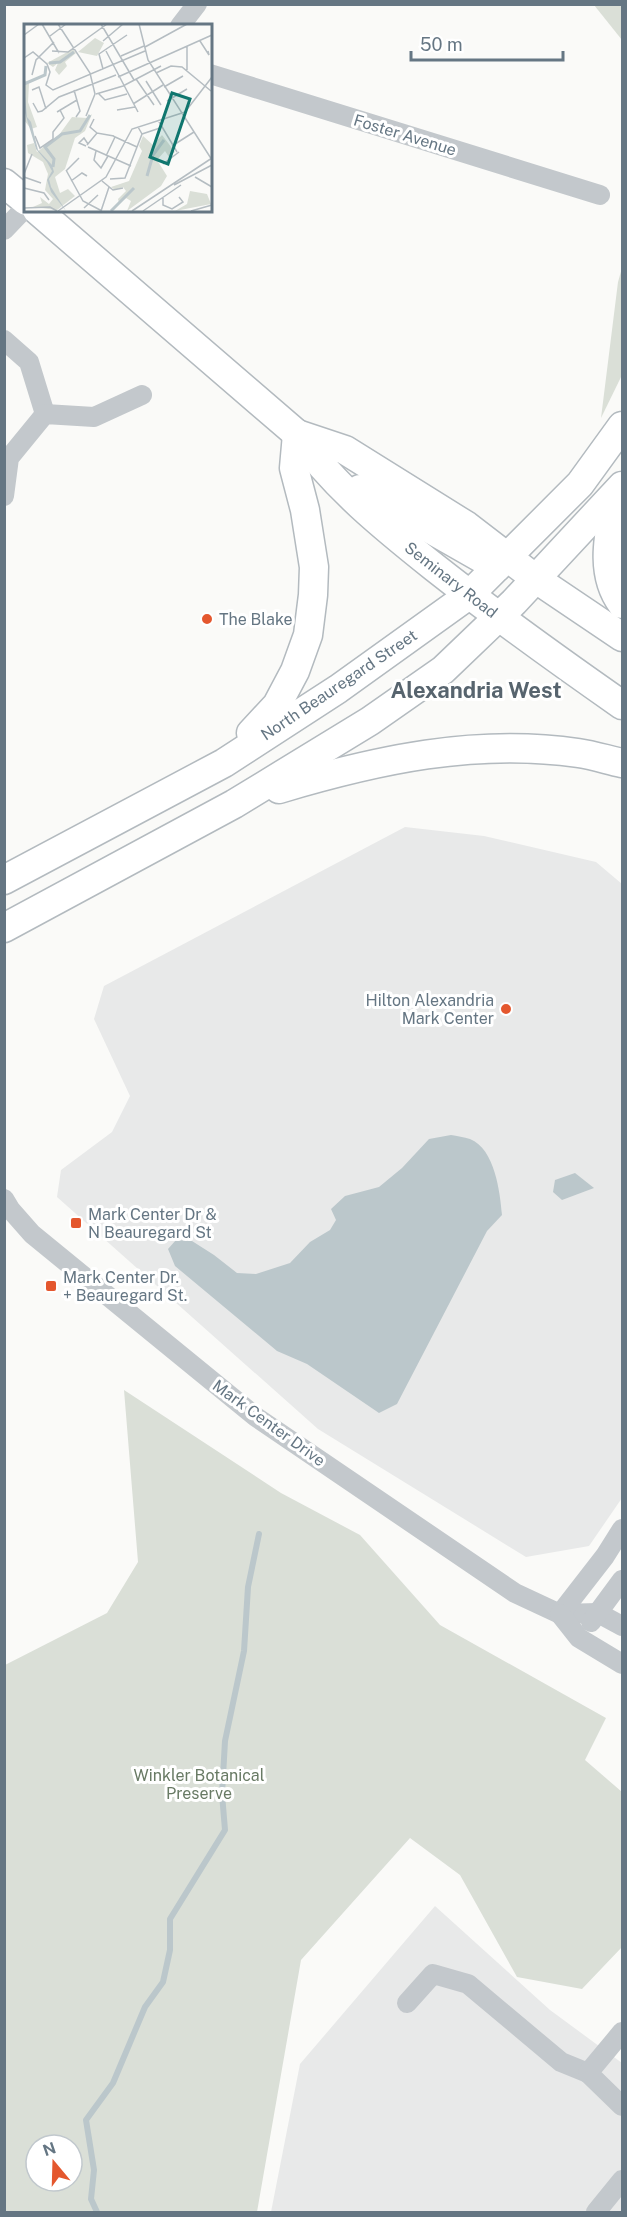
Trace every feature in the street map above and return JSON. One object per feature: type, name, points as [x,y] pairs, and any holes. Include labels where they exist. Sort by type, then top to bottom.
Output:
[{"type":"main road","points":[[4,183],[24,199]]},
{"type":"main road","name":"Seminary Road","points":[[39,212],[297,434],[320,465],[394,536],[498,618],[622,705]]},
{"type":"main road","name":"North Beauregard Street","points":[[4,880],[224,762],[338,689],[469,595],[579,484],[622,426]]},
{"type":"main road","points":[[224,762],[277,705],[295,671],[308,635],[314,567],[305,510],[294,468],[297,434]]},
{"type":"main road","name":"Seminary Road","points":[[297,434],[345,450],[467,526],[502,561],[536,579],[622,637]]},
{"type":"main road","points":[[320,465],[502,561]]},
{"type":"main road","points":[[4,928],[234,804],[370,721],[443,670],[498,618],[619,490]]},
{"type":"main road","points":[[619,490],[608,538],[609,572],[613,588],[622,604]]},
{"type":"main road","points":[[234,804],[347,770],[428,753],[521,748],[578,753],[622,763]]},
{"type":"street","points":[[182,24],[197,4]]},
{"type":"street","name":"Foster Avenue","points":[[212,75],[600,195]]},
{"type":"street","points":[[4,230],[24,209]]},
{"type":"street","points":[[4,340],[29,362],[45,414]]},
{"type":"street","points":[[45,414],[94,417],[142,396]]},
{"type":"street","points":[[4,496],[9,458],[45,414]]},
{"type":"street","name":"Mark Center Drive","points":[[4,1199],[32,1234],[123,1311],[256,1417],[515,1593],[560,1614],[598,1613],[622,1626]]},
{"type":"street","points":[[560,1614],[622,1529]]},
{"type":"street","points":[[579,1638],[622,1580]]},
{"type":"street","name":"Mark Center Drive","points":[[560,1614],[579,1638],[622,1664]]},
{"type":"street","points":[[407,2003],[433,1974],[468,1984],[561,2062],[588,2073],[622,2106]]},
{"type":"street","points":[[588,2073],[622,2032]]},
{"type":"street","points":[[596,2212],[622,2181]]},
{"type":"shaded area","points":[[405,827],[484,836],[596,862],[622,884],[622,1498],[589,1546],[526,1557],[318,1429],[57,1197],[61,1170],[112,1132],[130,1096],[94,1019],[104,986]]},
{"type":"shaded area","points":[[451,1135],[470,1139],[478,1144],[491,1161],[500,1195],[502,1215],[487,1231],[397,1404],[379,1413],[307,1364],[277,1351],[175,1266],[168,1249],[176,1240],[192,1241],[237,1273],[256,1274],[290,1263],[310,1242],[330,1230],[336,1220],[331,1209],[345,1196],[379,1187],[402,1168],[429,1139]]},
{"type":"shaded area","points":[[575,1173],[594,1188],[562,1200],[553,1192],[555,1180]]},
{"type":"shaded area","points":[[435,1906],[550,2010],[622,2063],[622,2212],[271,2212],[300,2064]]},
{"type":"green space","points":[[594,5],[622,5],[622,40]]},
{"type":"green space","points":[[622,268],[622,375],[601,418],[618,282]]},
{"type":"green space","name":"Winkler Botanical Preserve","points":[[124,1390],[281,1493],[360,1535],[440,1625],[606,1718],[585,1760],[622,1792],[622,1947],[582,1989],[517,1977],[460,1875],[410,1838],[301,1960],[257,2212],[5,2212],[5,1665],[107,1613],[138,1562]]},
{"type":"waterway","points":[[97,2212],[91,2199],[94,2170],[86,2120],[113,2083],[145,2007],[163,1982],[170,1950],[170,1919],[225,1830],[222,1794],[225,1741],[244,1651],[248,1587],[259,1534]]},
{"type":"place","name":"The Blake","points":[[207,619]]},
{"type":"place","name":"Hilton Alexandria Mark Center","points":[[506,1009]]},
{"type":"place","name":"Mark Center Dr & N Beauregard St","points":[[76,1223]]},
{"type":"place","name":"Mark Center Dr. + Beauregard St.","points":[[51,1286]]},
{"type":"district","name":"Alexandria West","points":[[476,690]]}]
